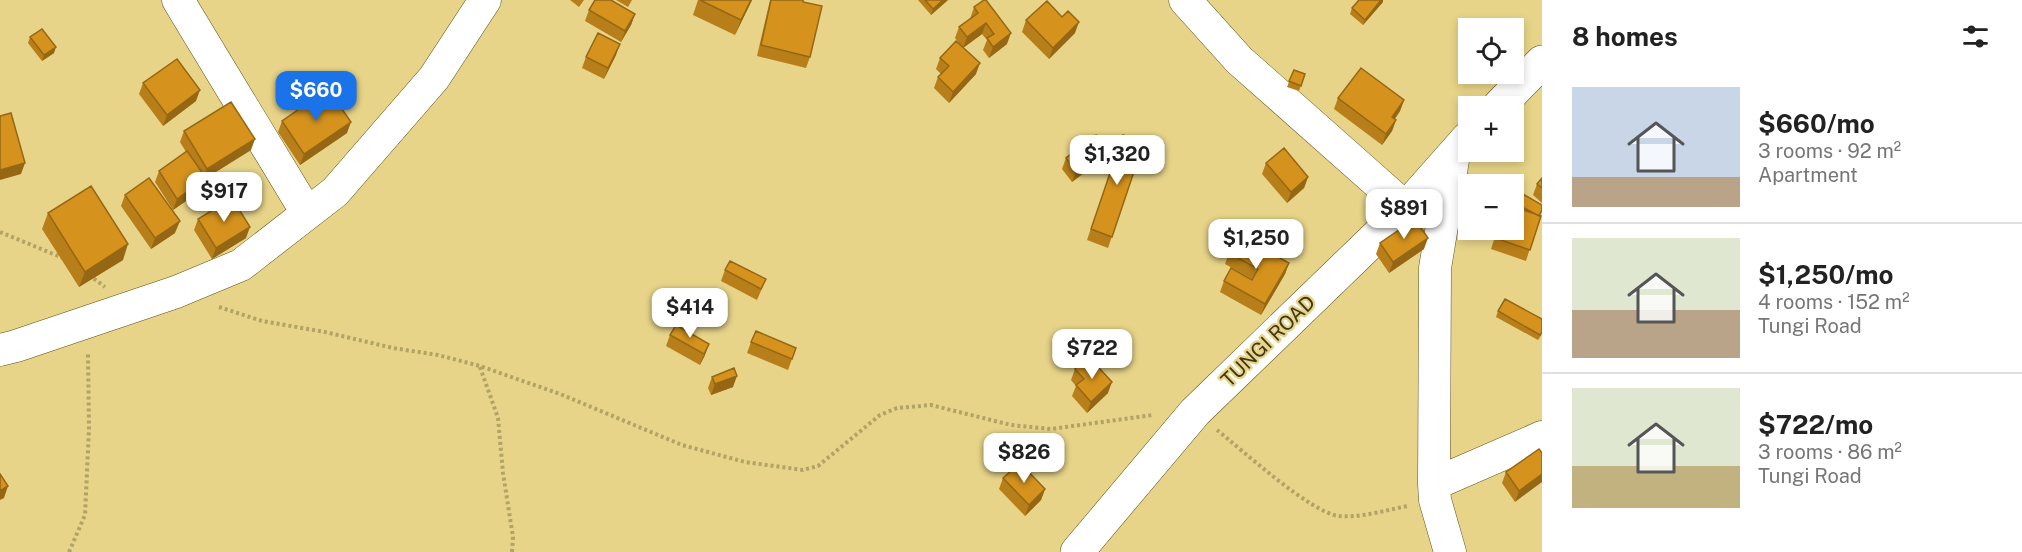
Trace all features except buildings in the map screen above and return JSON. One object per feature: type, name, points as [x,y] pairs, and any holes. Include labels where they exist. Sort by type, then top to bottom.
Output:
[{"type":"main road","points":[[1509,96],[1542,62]]},
{"type":"main road","name":"TUNGI ROAD","points":[[1077,552],[1194,412],[1406,208],[1458,149]]},
{"type":"street","points":[[178,0],[308,213]]},
{"type":"street","points":[[0,350],[176,292],[241,265],[334,192],[434,78],[485,0]]},
{"type":"street","points":[[1185,0],[1239,60],[1406,208]]},
{"type":"street","points":[[1450,552],[1434,492],[1435,268],[1458,160]]},
{"type":"street","points":[[1434,492],[1542,436]]},
{"type":"path","points":[[0,232],[65,259]]},
{"type":"path","points":[[85,272],[134,306]]},
{"type":"path","points":[[176,292],[262,321],[438,355],[480,366],[560,394],[682,445],[745,462],[803,470],[818,466],[880,415],[897,408],[931,405],[1011,424],[1051,429],[1154,415]]},
{"type":"path","points":[[69,552],[86,515],[89,429],[87,322]]},
{"type":"path","points":[[480,366],[498,418],[503,473],[513,537],[512,552]]},
{"type":"path","points":[[1194,412],[1311,505],[1335,516],[1354,517],[1434,492]]}]
